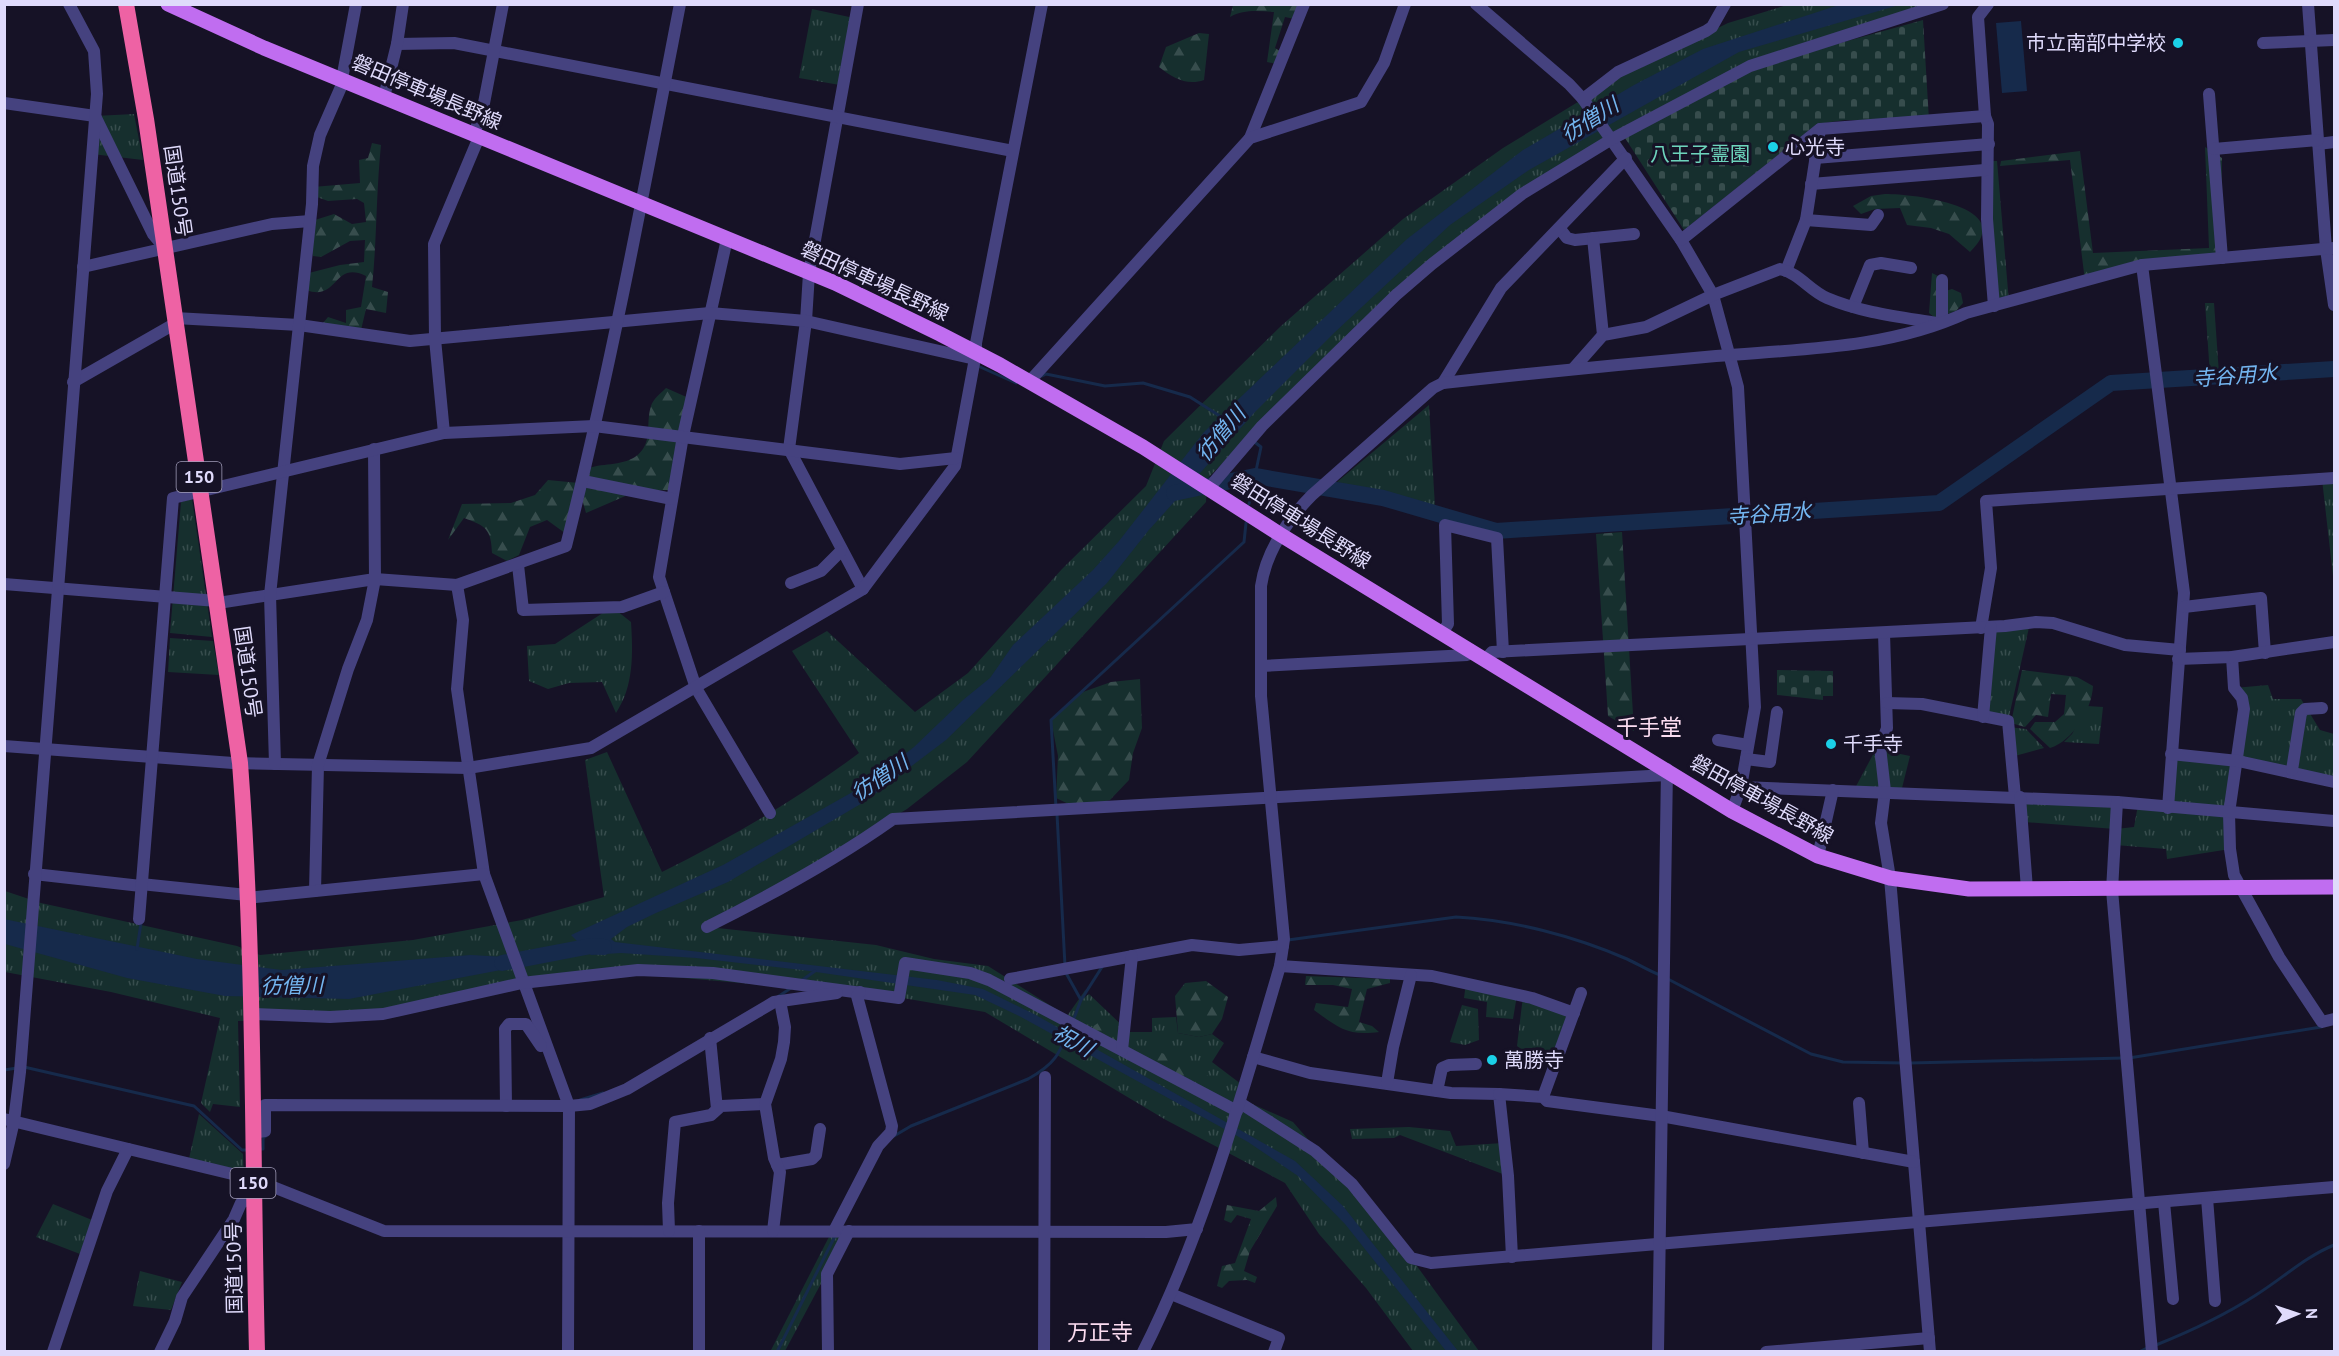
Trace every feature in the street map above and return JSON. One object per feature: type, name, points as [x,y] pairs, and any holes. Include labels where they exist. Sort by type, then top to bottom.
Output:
[{"type":"highway","name":"国道150号","points":[[126,4],[135,49],[176,321],[240,764],[251,1014],[257,1352]]},
{"type":"main road","name":"磐田停車場長野線","points":[[176,6],[264,48],[835,283],[1029,382],[1164,460],[1281,535],[1667,772],[1732,811],[1818,856],[1890,878],[1948,887],[2112,890],[2334,887]]},
{"type":"street","points":[[4,1164],[34,906],[34,874],[56,589],[95,116],[97,75],[94,51],[69,4]]},
{"type":"street","points":[[275,764],[270,595],[315,155],[320,135],[343,80],[356,4]]},
{"type":"street","points":[[384,98],[397,44],[403,4]]},
{"type":"street","points":[[444,433],[433,339],[434,244],[477,136],[503,4]]},
{"type":"street","points":[[4,584],[218,602],[375,579],[458,585],[566,546],[583,481],[643,204],[680,4]]},
{"type":"street","points":[[858,4],[809,273],[806,321],[789,449],[840,551],[863,589]]},
{"type":"street","points":[[4,746],[240,764],[468,768],[591,748],[863,589],[955,466],[976,356],[976,343],[1042,4]]},
{"type":"street","points":[[1250,138],[1361,102],[1384,63],[1405,4]]},
{"type":"street","points":[[1476,4],[1492,10],[1583,99],[1681,240],[1713,295],[1738,387],[1755,707],[1741,787],[1732,811]]},
{"type":"street","points":[[1583,99],[1618,72],[1712,27],[1725,4]]},
{"type":"street","points":[[1209,488],[1262,426],[1432,264],[1522,194],[1611,137],[1750,66],[1943,4]]},
{"type":"street","points":[[1988,4],[1978,17],[1985,116],[1988,124],[1990,161],[1985,170],[1986,219],[1994,306]]},
{"type":"street","points":[[2308,4],[2318,142],[2334,305]]},
{"type":"street","points":[[1029,382],[1250,138],[1302,5]]},
{"type":"street","points":[[2263,43],[2334,40]]},
{"type":"street","points":[[397,44],[454,43],[1013,151]]},
{"type":"street","points":[[2209,94],[2222,258]]},
{"type":"street","points":[[4,103],[95,116]]},
{"type":"street","points":[[95,116],[153,234],[165,248]]},
{"type":"street","points":[[1681,240],[1820,129],[1985,116]]},
{"type":"street","points":[[1786,271],[1806,220],[1820,129]]},
{"type":"street","points":[[2214,149],[2334,142]]},
{"type":"street","points":[[1815,158],[1989,144]]},
{"type":"street","points":[[1443,383],[1502,288],[1626,158]]},
{"type":"street","points":[[1810,184],[1985,170]]},
{"type":"street","points":[[1806,220],[1871,225],[1878,215]]},
{"type":"street","points":[[83,267],[272,224],[310,221]]},
{"type":"street","points":[[1560,229],[1567,238],[1634,234]]},
{"type":"street","points":[[1593,238],[1603,335]]},
{"type":"street","points":[[727,239],[683,436],[659,577],[696,688],[770,813]]},
{"type":"street","points":[[1143,1352],[1171,1294],[1197,1229],[1226,1146],[1280,966],[1283,946],[1261,666],[1261,586],[1263,570],[1281,535],[1296,511],[1312,495],[1433,388],[1443,383],[1875,342],[2142,265],[2330,249]]},
{"type":"street","points":[[1853,307],[1870,265],[1881,263],[1911,268]]},
{"type":"street","points":[[2142,265],[2184,607],[2168,808]]},
{"type":"street","points":[[1573,369],[1603,335],[1646,327],[1713,295],[1780,269],[1825,298],[1853,307],[1941,323]]},
{"type":"street","points":[[1941,323],[1942,280]]},
{"type":"street","points":[[73,382],[176,321],[299,325],[410,341],[617,318],[710,313],[806,321],[976,356]]},
{"type":"street","points":[[139,919],[144,885],[168,598],[172,498],[282,469],[444,433],[594,426],[900,464],[956,458]]},
{"type":"street","points":[[315,891],[318,765],[348,669],[367,620],[375,579],[374,450]]},
{"type":"street","points":[[1983,717],[1990,568],[1986,501],[2334,478]]},
{"type":"street","points":[[583,481],[672,499]]},
{"type":"street","points":[[1442,633],[1448,624],[1445,525],[1497,538],[1503,652]]},
{"type":"street","points":[[791,583],[821,571],[840,551]]},
{"type":"street","points":[[518,565],[523,610],[622,607],[664,592]]},
{"type":"street","points":[[458,585],[464,620],[457,689],[484,874],[522,983],[568,1103],[568,1352]]},
{"type":"street","points":[[2184,607],[2261,598],[2265,653]]},
{"type":"street","points":[[1486,659],[1492,652],[1884,633],[2036,622],[2053,623],[2125,645],[2179,655],[2232,657],[2334,642]]},
{"type":"street","points":[[1884,633],[1887,728],[1880,747],[1884,791],[1882,836],[1890,878],[1930,1352]]},
{"type":"street","points":[[1261,666],[1467,655],[1471,650]]},
{"type":"street","points":[[2232,657],[2234,688],[2242,698],[2244,709],[2229,813],[2231,862],[2239,889],[2322,1022],[2334,1019]]},
{"type":"street","points":[[1887,703],[1922,704],[2008,721],[2027,889]]},
{"type":"street","points":[[2292,770],[2301,713],[2305,709],[2322,708]]},
{"type":"street","points":[[1746,759],[1770,762],[1777,712]]},
{"type":"street","points":[[1718,740],[1748,745]]},
{"type":"street","points":[[2171,754],[2238,761],[2292,770],[2334,782]]},
{"type":"street","points":[[707,927],[762,900],[827,862],[893,819],[1667,772],[1658,1352]]},
{"type":"street","points":[[1741,787],[2117,802],[2334,821]]},
{"type":"street","points":[[1818,856],[1833,790]]},
{"type":"street","points":[[2117,802],[2112,890],[2141,1204],[2152,1352]]},
{"type":"street","points":[[34,874],[247,897],[484,874]]},
{"type":"street","points":[[1010,979],[1192,945],[1239,951],[1283,946]]},
{"type":"street","points":[[1122,1050],[1132,956]]},
{"type":"street","points":[[251,1014],[330,1017],[383,1014],[522,983],[598,972],[675,970],[900,998],[905,963],[970,973],[989,980],[1237,1111],[1308,1145],[1352,1184],[1411,1258],[1431,1263],[2334,1187]]},
{"type":"street","points":[[1280,966],[1441,978],[1532,998],[1574,1013]]},
{"type":"street","points":[[1387,1083],[1393,1047],[1406,1005],[1412,975]]},
{"type":"street","points":[[252,1133],[265,1131],[265,1105],[590,1104],[627,1089],[759,1008],[780,1001],[858,991]]},
{"type":"street","points":[[834,1231],[878,1146],[891,1132],[892,1126],[856,996],[858,991]]},
{"type":"street","points":[[1543,1097],[1581,993]]},
{"type":"street","points":[[773,1231],[780,1191],[765,1104],[782,1059],[785,1027],[780,1001]]},
{"type":"street","points":[[506,1104],[506,1029],[509,1024],[530,1027],[553,1064]]},
{"type":"street","points":[[710,1038],[717,1109]]},
{"type":"street","points":[[1253,1057],[1310,1073],[1437,1091],[1543,1097],[1547,1101],[1661,1116],[1914,1162]]},
{"type":"street","points":[[1437,1091],[1442,1068],[1449,1065],[1476,1064]]},
{"type":"street","points":[[1044,1352],[1045,1077]]},
{"type":"street","points":[[1499,1094],[1509,1176],[1512,1257]]},
{"type":"street","points":[[1859,1103],[1863,1153]]},
{"type":"street","points":[[669,1231],[668,1203],[675,1122],[711,1115],[721,1106],[765,1104]]},
{"type":"street","points":[[9,1120],[253,1179],[384,1231],[1166,1232],[1197,1229]]},
{"type":"street","points":[[777,1165],[812,1159],[816,1155],[820,1129]]},
{"type":"street","points":[[53,1352],[106,1191],[128,1149]]},
{"type":"street","points":[[160,1352],[175,1321],[182,1297],[234,1219],[241,1203],[254,1196]]},
{"type":"street","points":[[2207,1198],[2215,1301]]},
{"type":"street","points":[[2164,1202],[2173,1299]]},
{"type":"street","points":[[699,1231],[699,1352]]},
{"type":"street","points":[[828,1352],[827,1274],[849,1231]]},
{"type":"street","points":[[1171,1294],[1279,1338],[1274,1352]]},
{"type":"street","points":[[1766,1352],[1812,1350],[1929,1338]]},
{"type":"green space","points":[[1293,4],[1299,7],[1295,19],[1285,17],[1275,48],[1283,53],[1277,64],[1267,62],[1274,12],[1246,12],[1230,17],[1233,5]]},
{"type":"green space","points":[[1787,5],[1941,5],[1785,55],[1539,184],[1432,264],[1308,375],[1207,479],[1206,502],[967,762],[907,809],[708,927],[876,945],[934,959],[988,966],[1067,1016],[1086,989],[1082,999],[1089,994],[1129,1032],[1152,1032],[1152,1018],[1176,1017],[1178,1033],[1199,1037],[1212,1034],[1224,1043],[1212,1062],[1241,1084],[1241,1099],[1293,1122],[1411,1258],[1479,1351],[1413,1351],[1366,1288],[1319,1234],[1285,1183],[1166,1120],[985,1012],[891,996],[591,970],[351,1016],[238,1021],[240,1107],[213,1104],[210,1112],[201,1103],[220,1018],[111,992],[5,972],[5,891],[41,903],[237,946],[260,955],[413,940],[522,920],[604,897],[585,760],[607,752],[662,872],[713,846],[788,802],[859,753],[792,651],[827,631],[915,712],[968,673],[1062,569],[1146,486],[1164,441],[1281,326],[1403,219],[1503,148],[1622,75],[1728,23]]},
{"type":"green space","points":[[812,9],[854,18],[840,85],[799,78]]},
{"type":"green space","name":"八王子霊園","points":[[1923,20],[1929,120],[1845,120],[1817,124],[1684,230],[1625,138],[1757,66]]},
{"type":"green space","points":[[1199,33],[1209,34],[1204,80],[1192,82],[1180,80],[1159,67],[1166,47]]},
{"type":"green space","points":[[134,114],[143,160],[92,154],[95,116]]},
{"type":"green space","points":[[372,143],[381,145],[372,287],[388,292],[386,313],[366,309],[361,330],[323,323],[328,317],[346,323],[346,310],[361,307],[366,276],[355,272],[347,273],[325,291],[317,292],[306,290],[305,274],[340,265],[364,262],[365,240],[350,241],[321,257],[313,256],[311,247],[315,220],[334,214],[352,224],[366,222],[364,203],[357,199],[328,201],[317,197],[313,187],[360,183],[359,160],[368,158]]},
{"type":"green space","points":[[2205,147],[2222,158],[2222,254],[2085,281],[2070,160],[2000,166],[2001,161],[2080,151],[2093,253],[2209,248]]},
{"type":"green space","points":[[1990,161],[1997,161],[2009,302],[1994,306]]},
{"type":"green space","points":[[1885,194],[1938,200],[1957,206],[1972,213],[1981,224],[1982,236],[1970,252],[1949,234],[1931,228],[1907,225],[1900,208],[1875,209],[1861,214],[1853,206],[1871,196]]},
{"type":"green space","points":[[1932,273],[1938,276],[1942,292],[1952,289],[1961,293],[1963,303],[1956,311],[1935,318],[1929,313]]},
{"type":"green space","points":[[2205,303],[2214,303],[2219,374],[2210,375]]},
{"type":"green space","points":[[666,388],[691,399],[668,490],[637,491],[586,513],[580,492],[586,469],[624,462],[641,452],[647,440],[652,403]]},
{"type":"green space","points":[[1429,405],[1435,507],[1337,482]]},
{"type":"green space","points":[[2334,478],[2334,576],[2333,576],[2322,479]]},
{"type":"green space","points":[[548,480],[579,483],[569,536],[547,520],[530,527],[519,555],[507,561],[492,553],[489,533],[482,526],[464,518],[448,540],[462,504],[511,503],[535,495]]},
{"type":"green space","points":[[192,499],[212,637],[170,633],[181,502]]},
{"type":"green space","points":[[1622,532],[1634,731],[1608,716],[1596,534]]},
{"type":"green space","points":[[612,607],[631,622],[632,634],[629,681],[616,713],[602,682],[569,683],[548,689],[529,681],[527,646],[555,644]]},
{"type":"green space","points":[[2030,623],[2008,721],[1983,717],[1991,627]]},
{"type":"green space","points":[[170,638],[213,641],[219,675],[168,672]]},
{"type":"green space","points":[[1777,670],[1833,671],[1833,696],[1823,696],[1823,700],[1777,695]]},
{"type":"green space","points":[[2022,670],[2077,677],[2093,686],[2089,704],[2080,723],[2066,739],[2050,748],[2030,729],[2035,722],[2055,722],[2064,714],[2066,695],[2051,694],[2048,717],[2036,715],[2025,727],[2011,723]]},
{"type":"green space","points":[[1140,679],[1142,728],[1133,753],[1129,780],[1110,800],[1077,808],[1056,798],[1058,756],[1051,720],[1080,693],[1111,682]]},
{"type":"green space","points":[[2268,685],[2273,699],[2301,699],[2320,730],[2334,734],[2334,780],[2238,761],[2244,709],[2234,688]]},
{"type":"green space","points":[[2087,706],[2103,707],[2099,744],[2064,742],[2072,734]]},
{"type":"green space","points":[[2008,727],[2026,729],[2044,748],[2011,757]]},
{"type":"green space","points":[[1876,749],[1910,756],[1901,792],[1854,790]]},
{"type":"green space","points":[[2171,754],[2238,761],[2229,813],[2230,849],[2167,859],[2166,849],[2115,845],[2115,829],[2024,822],[2020,797],[2117,802],[2116,829],[2134,827],[2138,805],[2168,807]]},
{"type":"green space","points":[[1306,976],[1390,979],[1390,983],[1367,989],[1359,1022],[1372,1026],[1379,1032],[1351,1032],[1330,1022],[1314,1010],[1316,1003],[1348,1007],[1352,989],[1333,985],[1305,985]]},
{"type":"green space","points":[[1206,981],[1228,997],[1222,1019],[1212,1034],[1199,1037],[1178,1033],[1175,996],[1185,983]]},
{"type":"green space","points":[[1466,983],[1517,995],[1513,1019],[1486,1017],[1487,1002],[1464,998]]},
{"type":"green space","points":[[1523,996],[1574,1013],[1558,1057],[1532,1058],[1517,1046]]},
{"type":"green space","points":[[1462,1005],[1478,1009],[1479,1040],[1465,1045],[1450,1042]]},
{"type":"green space","points":[[1101,1021],[1131,1043],[1186,1060],[1217,1085],[1197,1085],[1086,1031]]},
{"type":"green space","points":[[199,1114],[243,1154],[244,1177],[188,1163]]},
{"type":"green space","points":[[1409,1127],[1450,1131],[1456,1146],[1503,1143],[1508,1176],[1400,1135],[1394,1138],[1352,1139],[1350,1129]]},
{"type":"green space","points":[[1276,1197],[1277,1206],[1250,1251],[1244,1271],[1257,1277],[1255,1283],[1247,1280],[1229,1281],[1222,1288],[1217,1286],[1222,1266],[1235,1263],[1251,1219],[1237,1215],[1231,1223],[1224,1220],[1227,1205],[1259,1211]]},
{"type":"green space","points":[[53,1204],[92,1220],[80,1254],[36,1237]]},
{"type":"green space","points":[[832,1231],[849,1231],[785,1351],[770,1352]]},
{"type":"green space","points":[[140,1271],[182,1282],[171,1310],[133,1306]]},
{"type":"water","name":"祝川","points":[[1839,5],[1899,5],[1739,52],[1529,170],[1450,225],[1334,333],[1255,412],[1148,531],[1107,583],[946,740],[864,802],[728,882],[627,927],[611,939],[615,942],[937,980],[983,989],[1034,1014],[1295,1161],[1343,1206],[1458,1351],[1446,1351],[1345,1224],[1298,1176],[1248,1142],[1021,1017],[975,995],[802,970],[696,958],[621,953],[591,955],[571,935],[723,865],[865,785],[914,747],[963,700],[990,678],[1013,645],[1093,570],[1119,541],[1204,432],[1407,239],[1523,150],[1634,85],[1703,49]]},
{"type":"water","points":[[2021,21],[2027,91],[2002,93],[1996,23]]},
{"type":"water","points":[[4,919],[197,959],[282,970],[471,955],[554,960],[349,999],[225,996],[127,978],[5,944]]},
{"type":"waterway","points":[[978,366],[1016,383]]},
{"type":"waterway","name":"寺谷用水","points":[[1174,493],[1255,476],[1383,498],[1496,531],[1939,503],[2111,383],[2334,369]]},
{"type":"waterway","points":[[1042,376],[1046,374],[1105,386],[1143,383],[1190,397],[1223,418]]},
{"type":"waterway","points":[[1249,504],[1261,447],[1252,440]]},
{"type":"waterway","points":[[1056,808],[1051,720],[1244,542],[1246,523]]},
{"type":"waterway","points":[[1057,814],[1065,966]]},
{"type":"waterway","points":[[1288,940],[1456,917],[1478,919],[1565,936],[1627,959],[1660,975]]},
{"type":"waterway","points":[[137,949],[141,923]]},
{"type":"waterway","name":"彷僧川","points":[[502,963],[591,946],[604,947]]},
{"type":"waterway","name":"祝川","points":[[1073,1021],[1081,1000],[1102,967]]},
{"type":"waterway","points":[[801,981],[815,971]]},
{"type":"waterway","points":[[1066,973],[1081,1000]]},
{"type":"waterway","points":[[1666,978],[1811,1054],[1843,1062],[1904,1063]]},
{"type":"waterway","points":[[779,996],[791,988]]},
{"type":"waterway","name":"祝川","points":[[894,1136],[911,1126],[1037,1074],[1055,1058],[1070,1027]]},
{"type":"waterway","points":[[2129,1058],[2321,1027]]},
{"type":"waterway","points":[[1910,1063],[2123,1058]]},
{"type":"waterway","points":[[24,1067],[194,1106],[242,1150],[248,1150]]},
{"type":"waterway","points":[[4,1070],[17,1068]]},
{"type":"waterway","points":[[580,1100],[603,1093]]},
{"type":"waterway","points":[[261,1149],[263,1149],[263,1138],[266,1136]]},
{"type":"waterway","points":[[777,1352],[835,1236]]},
{"type":"waterway","points":[[2156,1345],[2232,1309],[2313,1255],[2334,1245]]},
{"type":"waterway","points":[[2139,1352],[2147,1348]]},
{"type":"place","name":"市立南部中学校","points":[[2178,43]]},
{"type":"place","name":"心光寺","points":[[1773,147]]},
{"type":"place","name":"千手寺","points":[[1831,744]]},
{"type":"place","name":"萬勝寺","points":[[1492,1060]]},
{"type":"district","name":"千手堂","points":[[1649,727]]},
{"type":"district","name":"万正寺","points":[[1100,1332]]}]
